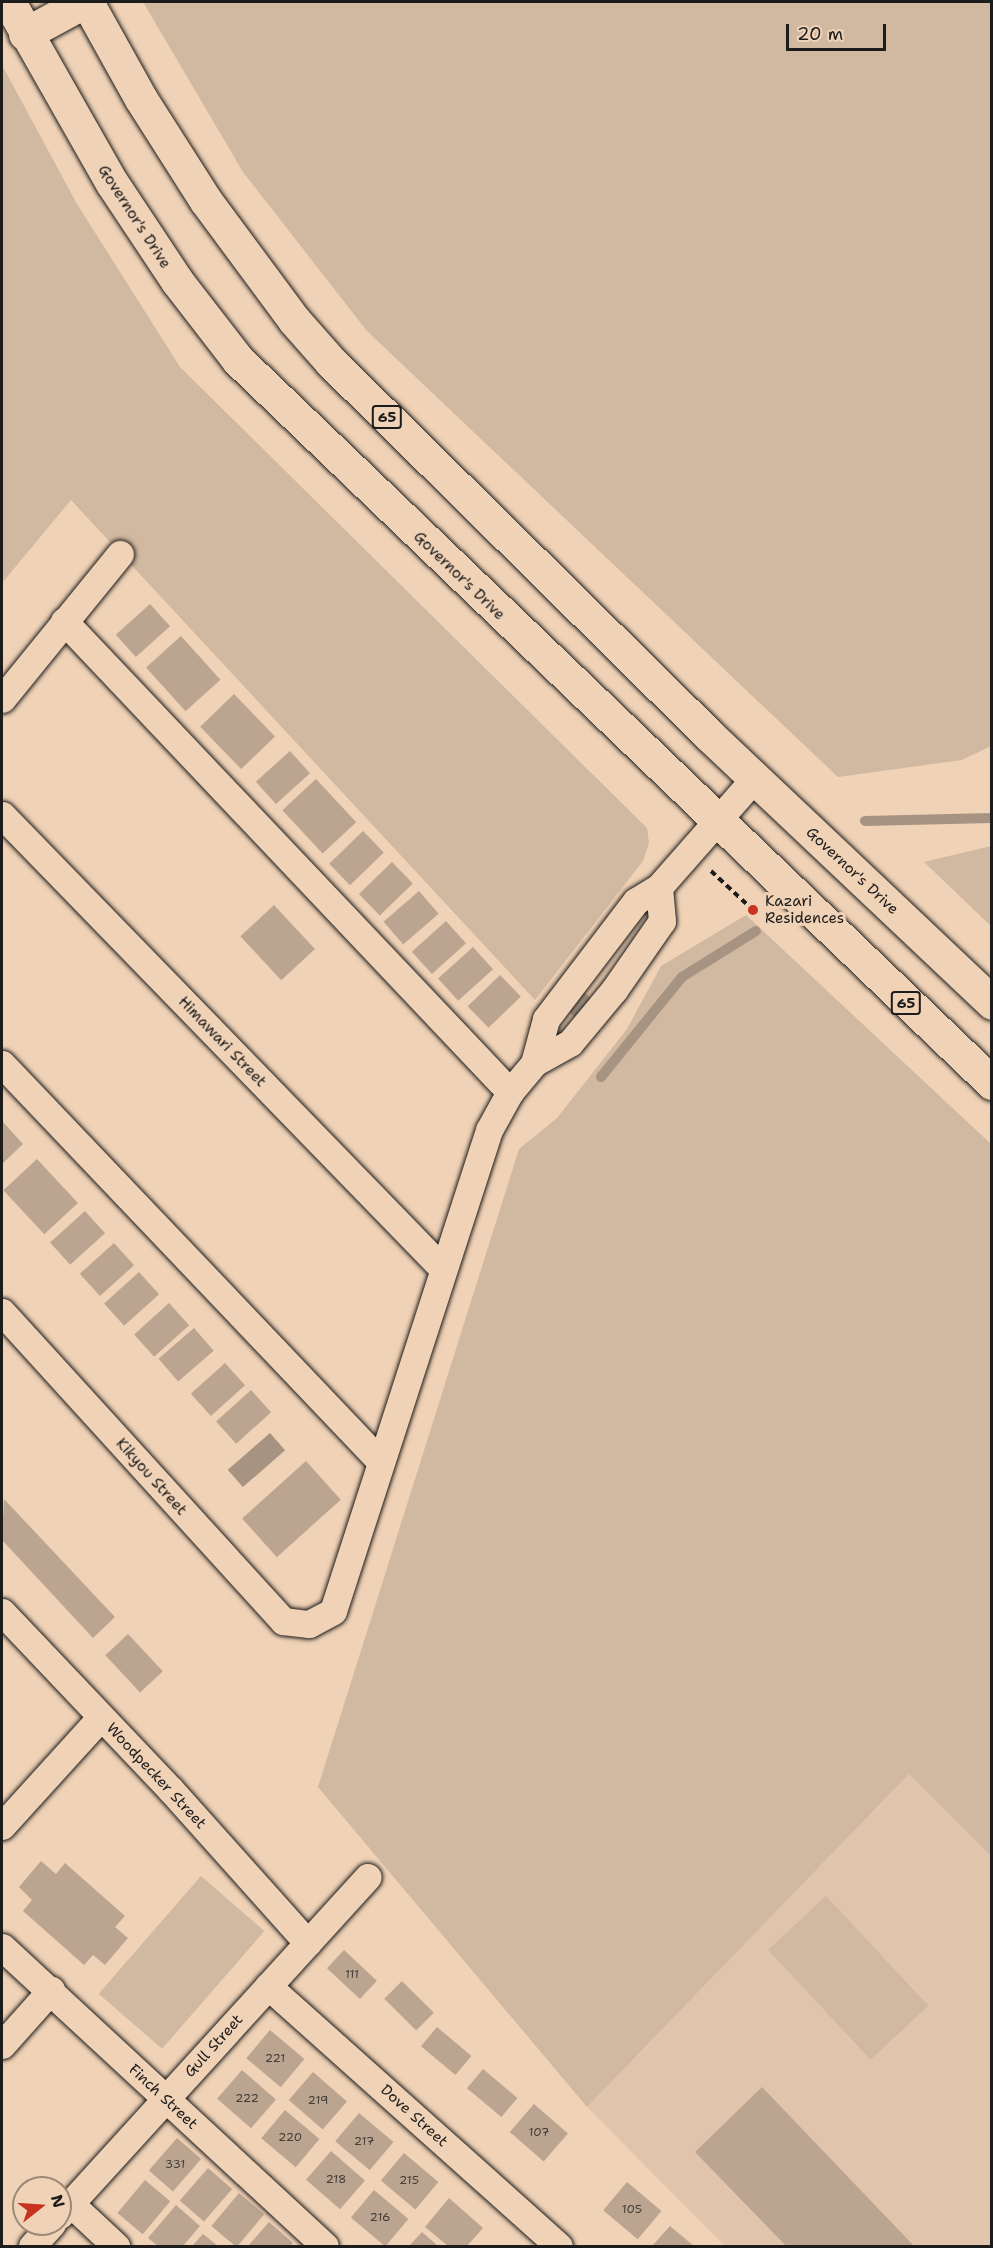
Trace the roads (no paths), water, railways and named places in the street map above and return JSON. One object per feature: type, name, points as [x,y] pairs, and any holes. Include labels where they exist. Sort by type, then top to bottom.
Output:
[{"type":"main road","name":"Governor's Drive","points":[[9,2],[78,130],[143,231],[238,360],[716,822],[992,1083]]},
{"type":"main road","name":"Governor's Drive","points":[[85,2],[171,149],[294,320],[339,370],[754,779],[992,1003]]},
{"type":"main road","points":[[25,34],[85,2]]},
{"type":"street","points":[[2,699],[120,554]]},
{"type":"street","points":[[64,621],[510,1092]]},
{"type":"street","points":[[534,1063],[546,1019],[636,901],[659,887],[754,779]]},
{"type":"street","name":"Himawari Street","points":[[2,815],[442,1268]]},
{"type":"street","points":[[2,1064],[379,1460],[442,1268],[469,1199],[489,1130],[510,1092],[534,1063],[570,1043],[614,990],[662,921],[659,887]]},
{"type":"street","name":"Kikyou Street","points":[[2,1312],[283,1622],[309,1624],[333,1611],[379,1460]]},
{"type":"street","name":"Woodpecker Street","points":[[2,1612],[308,1943]]},
{"type":"street","points":[[2,1826],[101,1718]]},
{"type":"street","name":"Gull Street","points":[[72,2202],[368,1877]]},
{"type":"street","name":"Finch Street","points":[[2,1947],[51,1990],[165,2100],[325,2247]]},
{"type":"street","name":"Dove Street","points":[[268,1986],[560,2247]]},
{"type":"street","points":[[2,2045],[51,1990]]},
{"type":"street","points":[[72,2215],[116,2247]]},
{"type":"waterway","points":[[865,821],[992,818]]},
{"type":"waterway","points":[[601,1077],[682,977],[756,931]]},
{"type":"place","name":"Kazari Residences","points":[[753,910]]}]
